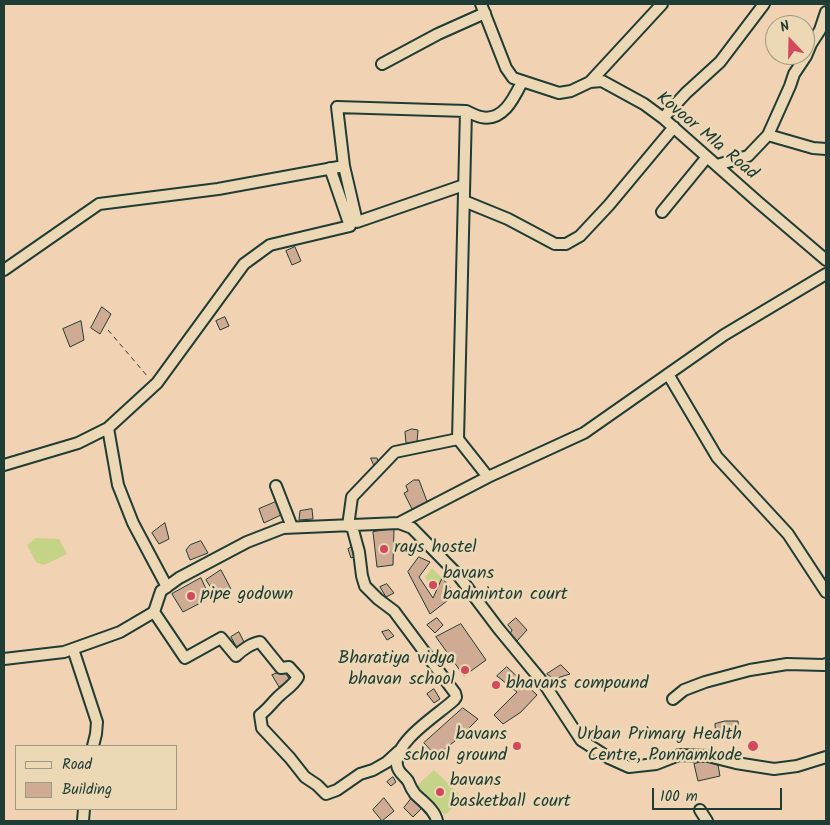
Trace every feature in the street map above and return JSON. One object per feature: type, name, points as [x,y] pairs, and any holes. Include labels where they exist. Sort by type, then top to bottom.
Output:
[{"type":"street","points":[[382,64],[483,8],[506,68],[513,78],[560,93],[571,91],[590,82],[662,4]]},
{"type":"street","points":[[663,118],[686,93],[720,62],[764,4]]},
{"type":"street","points":[[717,166],[748,156],[768,135],[794,74],[820,30],[826,12]]},
{"type":"street","name":"Kovoor Mla Road","points":[[590,82],[602,81],[644,104],[663,118],[826,260]]},
{"type":"street","points":[[464,185],[358,222],[344,166],[337,107],[466,111],[482,117],[498,114],[513,102],[522,82]]},
{"type":"street","points":[[466,111],[458,439],[488,477]]},
{"type":"street","points":[[464,201],[508,219],[554,244],[566,244],[580,236],[609,205],[674,128]]},
{"type":"street","points":[[768,135],[813,148],[826,149]]},
{"type":"street","points":[[662,212],[708,157]]},
{"type":"street","points":[[4,270],[99,204],[218,189],[344,166]]},
{"type":"street","points":[[4,465],[78,443],[108,428],[156,384],[244,264],[270,245],[350,226],[330,168]]},
{"type":"street","points":[[4,659],[64,652],[120,632],[154,612],[161,591],[178,578],[247,542],[283,528],[399,523],[488,477],[584,433],[724,335],[826,274]]},
{"type":"street","points":[[668,374],[717,457],[788,534],[826,592]]},
{"type":"street","points":[[108,428],[118,485],[133,523],[167,587]]},
{"type":"street","points":[[154,612],[185,658],[221,638],[236,656],[240,651],[254,643],[260,642],[281,668],[289,667],[298,677],[295,684],[260,715],[262,728],[305,777],[326,794],[338,790],[360,774],[374,770],[387,762],[456,697],[455,693],[394,610],[378,599],[365,586],[359,552],[351,526],[352,497],[395,452],[458,439]]},
{"type":"street","points":[[276,486],[292,527]]},
{"type":"street","points":[[399,523],[412,528],[458,575],[498,628],[545,685],[582,740],[609,758],[629,767],[656,764],[679,754],[708,756],[774,769],[797,766],[826,757]]},
{"type":"street","points":[[73,649],[97,722],[93,745]]},
{"type":"street","points":[[673,699],[684,690],[705,682],[750,670],[787,664],[826,664]]},
{"type":"street","points":[[399,751],[396,763],[397,768],[408,781],[416,795],[433,812],[437,821]]},
{"type":"street","points":[[700,810],[707,821]]},
{"type":"path","points":[[108,330],[156,384]]},
{"type":"green space","points":[[36,538],[59,539],[67,554],[44,565],[36,562],[27,545]]},
{"type":"green space","name":"bavans badminton court","points":[[432,568],[442,578],[433,591],[425,577]]},
{"type":"green space","name":"bavans basketball court","points":[[434,770],[463,798],[445,815],[417,786]]},
{"type":"building","points":[[295,247],[301,261],[292,265],[286,251]]},
{"type":"building","points":[[102,307],[111,314],[100,334],[91,328]]},
{"type":"building","points":[[225,317],[229,326],[220,330],[216,321]]},
{"type":"building","points":[[81,321],[84,340],[70,347],[63,329]]},
{"type":"building","points":[[412,429],[418,430],[417,443],[406,443],[405,432]]},
{"type":"building","points":[[371,458],[377,458],[379,464],[374,465]]},
{"type":"building","points":[[414,480],[419,480],[428,504],[414,513],[404,493],[408,491],[406,486]]},
{"type":"building","points":[[278,501],[283,514],[264,523],[259,509]]},
{"type":"building","points":[[312,509],[313,519],[299,520],[300,511]]},
{"type":"building","points":[[165,523],[169,539],[159,544],[152,533]]},
{"type":"building","name":"rays hostel","points":[[394,529],[393,565],[377,567],[373,532]]},
{"type":"building","points":[[201,541],[208,553],[190,560],[186,550],[190,545]]},
{"type":"building","points":[[354,546],[357,556],[351,558],[348,549]]},
{"type":"building","points":[[419,557],[430,562],[419,577],[433,598],[442,578],[456,594],[430,614],[408,572]]},
{"type":"building","points":[[221,570],[231,589],[217,597],[206,580]]},
{"type":"building","name":"pipe godown","points":[[201,578],[210,598],[183,612],[172,594]]},
{"type":"building","points":[[387,584],[394,593],[386,597],[380,587]]},
{"type":"building","points":[[437,618],[443,625],[435,633],[427,625]]},
{"type":"building","points":[[516,618],[527,630],[517,641],[510,634],[512,630],[508,625]]},
{"type":"building","points":[[461,624],[486,660],[464,676],[436,637]]},
{"type":"building","points":[[389,630],[394,636],[387,640],[382,632]]},
{"type":"building","points":[[239,632],[245,644],[237,648],[231,637]]},
{"type":"building","points":[[561,665],[570,674],[554,679],[547,674]]},
{"type":"building","points":[[507,667],[537,695],[521,712],[503,724],[494,715],[517,692],[497,676]]},
{"type":"building","points":[[284,671],[290,680],[279,687],[272,675]]},
{"type":"building","points":[[434,689],[440,699],[434,703],[427,694]]},
{"type":"building","points":[[463,708],[478,719],[460,737],[436,756],[424,743]]},
{"type":"building","points":[[725,721],[738,721],[739,736],[716,737],[715,724]]},
{"type":"building","points":[[705,761],[718,765],[720,776],[698,781],[694,764]]},
{"type":"building","points":[[393,777],[396,782],[391,786],[387,782]]},
{"type":"building","points":[[384,798],[394,811],[382,821],[373,810]]},
{"type":"building","points":[[411,799],[422,808],[413,817],[404,808]]},
{"type":"place","name":"rays hostel","points":[[384,549]]},
{"type":"place","name":"bavans badminton court","points":[[433,585]]},
{"type":"place","name":"pipe godown","points":[[191,596]]},
{"type":"place","name":"Bharatiya vidya bhavan school","points":[[465,670]]},
{"type":"place","name":"bhavans compound","points":[[496,685]]},
{"type":"place","name":"bavans school ground","points":[[517,746]]},
{"type":"place","name":"Urban Primary Health Centre, Ponnamkode","points":[[753,746]]},
{"type":"place","name":"bavans basketball court","points":[[440,792]]}]
